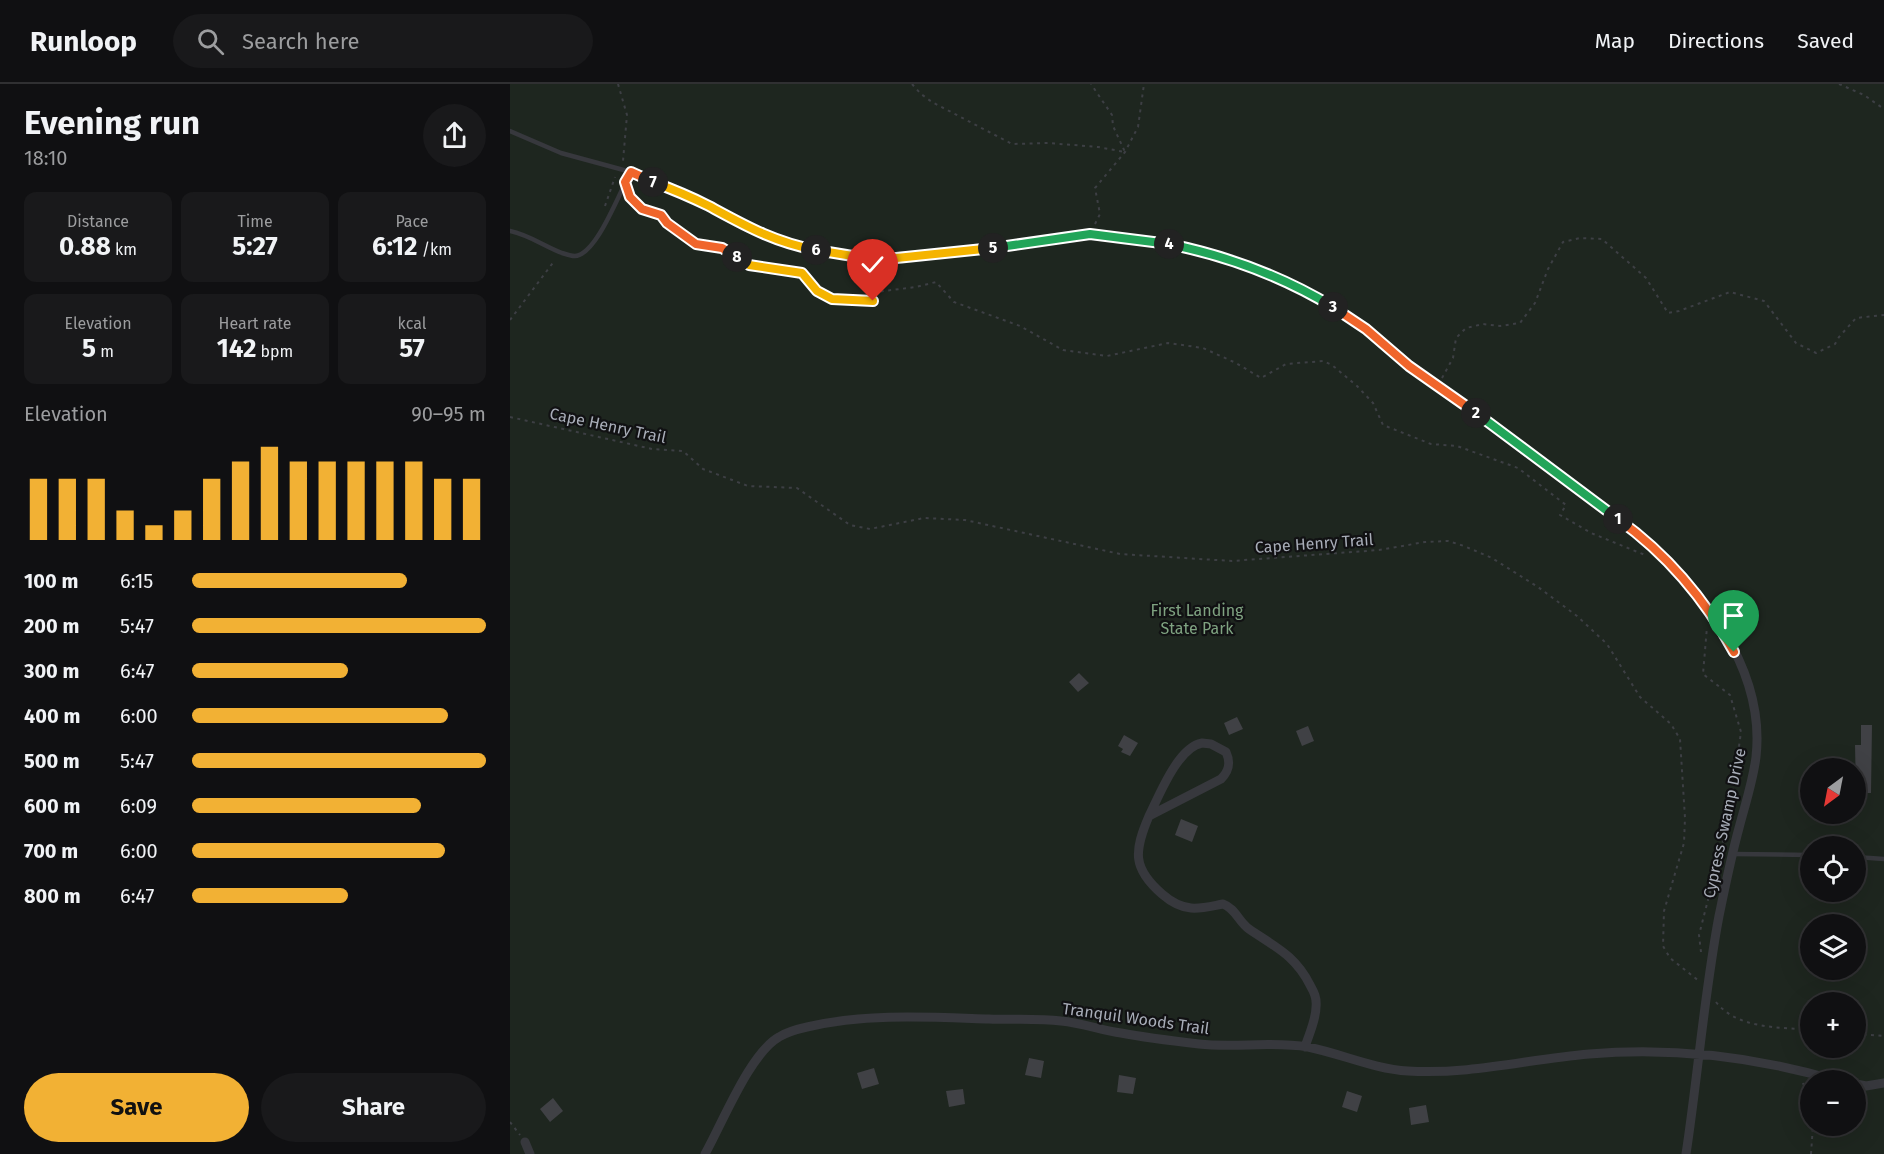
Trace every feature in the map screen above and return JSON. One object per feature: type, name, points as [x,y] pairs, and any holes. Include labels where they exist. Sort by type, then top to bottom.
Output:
[{"type":"street","name":"Cypress Swamp Drive","points":[[631,172],[708,206],[743,226],[790,245],[877,260],[999,247],[1090,234],[1165,243],[1200,250],[1267,273],[1318,298],[1342,313],[1381,341],[1409,366],[1638,534],[1683,577],[1719,624],[1743,671],[1753,705],[1757,735],[1752,779],[1732,854],[1707,987],[1686,1154]]},
{"type":"street","points":[[1149,816],[1221,779],[1229,767],[1227,752],[1211,744],[1196,744],[1176,765],[1149,816],[1138,844],[1137,854],[1143,874],[1153,886],[1180,906],[1190,908],[1223,904],[1228,906],[1246,928],[1280,949],[1302,969],[1316,996],[1317,1005],[1305,1047]]},
{"type":"street","name":"Tranquil Woods Trail","points":[[705,1154],[761,1053],[778,1037],[799,1029],[833,1021],[869,1018],[951,1017],[1060,1021],[1119,1033],[1205,1044],[1267,1043],[1305,1047],[1372,1065],[1411,1071],[1478,1068],[1591,1054],[1631,1052],[1698,1054],[1743,1059],[1800,1070]]},
{"type":"street","points":[[1866,1086],[1884,1083]]},
{"type":"street","points":[[525,1142],[530,1154]]},
{"type":"lane","points":[[510,131],[561,153],[631,172],[602,228],[586,251],[576,256],[563,254],[524,234],[510,231]]},
{"type":"lane","points":[[1732,854],[1800,855]]},
{"type":"lane","points":[[1866,858],[1884,859]]},
{"type":"path","points":[[604,209],[624,160],[627,115],[618,84]]},
{"type":"path","points":[[912,84],[932,102],[1012,144],[1048,143],[1098,147],[1125,152]]},
{"type":"path","points":[[1091,84],[1112,115],[1113,126],[1125,152]]},
{"type":"path","points":[[1090,234],[1100,214],[1095,188],[1125,152],[1138,127],[1144,84]]},
{"type":"path","points":[[1839,84],[1884,109]]},
{"type":"path","points":[[625,182],[630,197],[642,209],[661,215],[667,223],[696,244],[722,248],[749,265],[802,273],[817,291],[832,299],[873,301],[876,292],[936,282],[954,302],[1020,326],[1063,350],[1107,356],[1168,343],[1203,348],[1236,363],[1261,378],[1286,364],[1323,361],[1332,365],[1357,386],[1373,403],[1383,425],[1431,444],[1457,446],[1518,468],[1566,505],[1560,515],[1591,534],[1648,556]]},
{"type":"path","points":[[1438,386],[1453,358],[1456,338],[1466,328],[1483,324],[1500,326],[1520,323],[1535,303],[1548,269],[1563,242],[1580,238],[1602,239],[1646,278],[1668,313],[1730,292],[1764,301],[1796,343],[1816,353],[1835,344],[1856,318],[1884,315]]},
{"type":"path","points":[[510,320],[557,257],[563,254]]},
{"type":"path","name":"Cape Henry Trail","points":[[510,417],[652,449],[683,451],[703,469],[748,486],[797,488],[850,525],[870,529],[924,518],[964,520],[1120,554],[1232,561],[1379,550],[1425,542],[1448,542],[1492,558],[1548,594],[1577,616],[1607,644],[1640,697],[1671,724],[1680,740],[1685,818],[1684,843],[1664,911],[1663,946],[1670,958],[1707,987],[1718,1004],[1730,1016],[1757,1024],[1800,1029]]},
{"type":"path","points":[[1702,956],[1698,935],[1729,818],[1741,732],[1730,695],[1703,674],[1707,624]]},
{"type":"path","points":[[1866,1035],[1884,1036]]},
{"type":"path","points":[[510,1122],[525,1142]]},
{"type":"path","points":[[1811,1154],[1812,1136]]},
{"type":"green space","name":"First Landing State Park","points":[[510,84],[1884,84],[1884,1154],[510,1154]]},
{"type":"building","points":[[1079,673],[1089,683],[1078,692],[1069,682]]},
{"type":"building","points":[[1237,717],[1243,729],[1229,735],[1224,723]]},
{"type":"building","points":[[1861,725],[1872,725],[1871,793],[1866,793],[1866,758],[1855,758],[1855,745],[1861,745]]},
{"type":"building","points":[[1308,726],[1314,741],[1302,746],[1296,731]]},
{"type":"building","points":[[1124,735],[1138,743],[1130,756],[1121,752],[1123,749],[1118,746]]},
{"type":"building","points":[[1181,819],[1198,826],[1192,842],[1175,835]]},
{"type":"building","points":[[1029,1058],[1044,1061],[1041,1078],[1025,1075]]},
{"type":"building","points":[[874,1068],[879,1084],[862,1089],[857,1073]]},
{"type":"building","points":[[1119,1075],[1136,1078],[1133,1094],[1117,1092]]},
{"type":"building","points":[[963,1089],[965,1104],[949,1107],[946,1091]]},
{"type":"building","points":[[1347,1091],[1362,1096],[1357,1112],[1342,1107]]},
{"type":"building","points":[[553,1098],[563,1111],[550,1122],[540,1109]]},
{"type":"building","points":[[1426,1105],[1429,1122],[1411,1125],[1409,1108]]},
{"type":"route","points":[[873,301],[832,299],[817,291],[802,273],[749,265],[722,248],[696,244],[667,223],[661,215],[642,209],[630,197],[625,182],[631,172],[708,206],[743,226],[790,245],[877,260],[999,247],[1090,234],[1165,243],[1200,250],[1267,273],[1318,298],[1366,329],[1409,366],[1638,534],[1662,554],[1683,577],[1719,624],[1734,652]]}]
